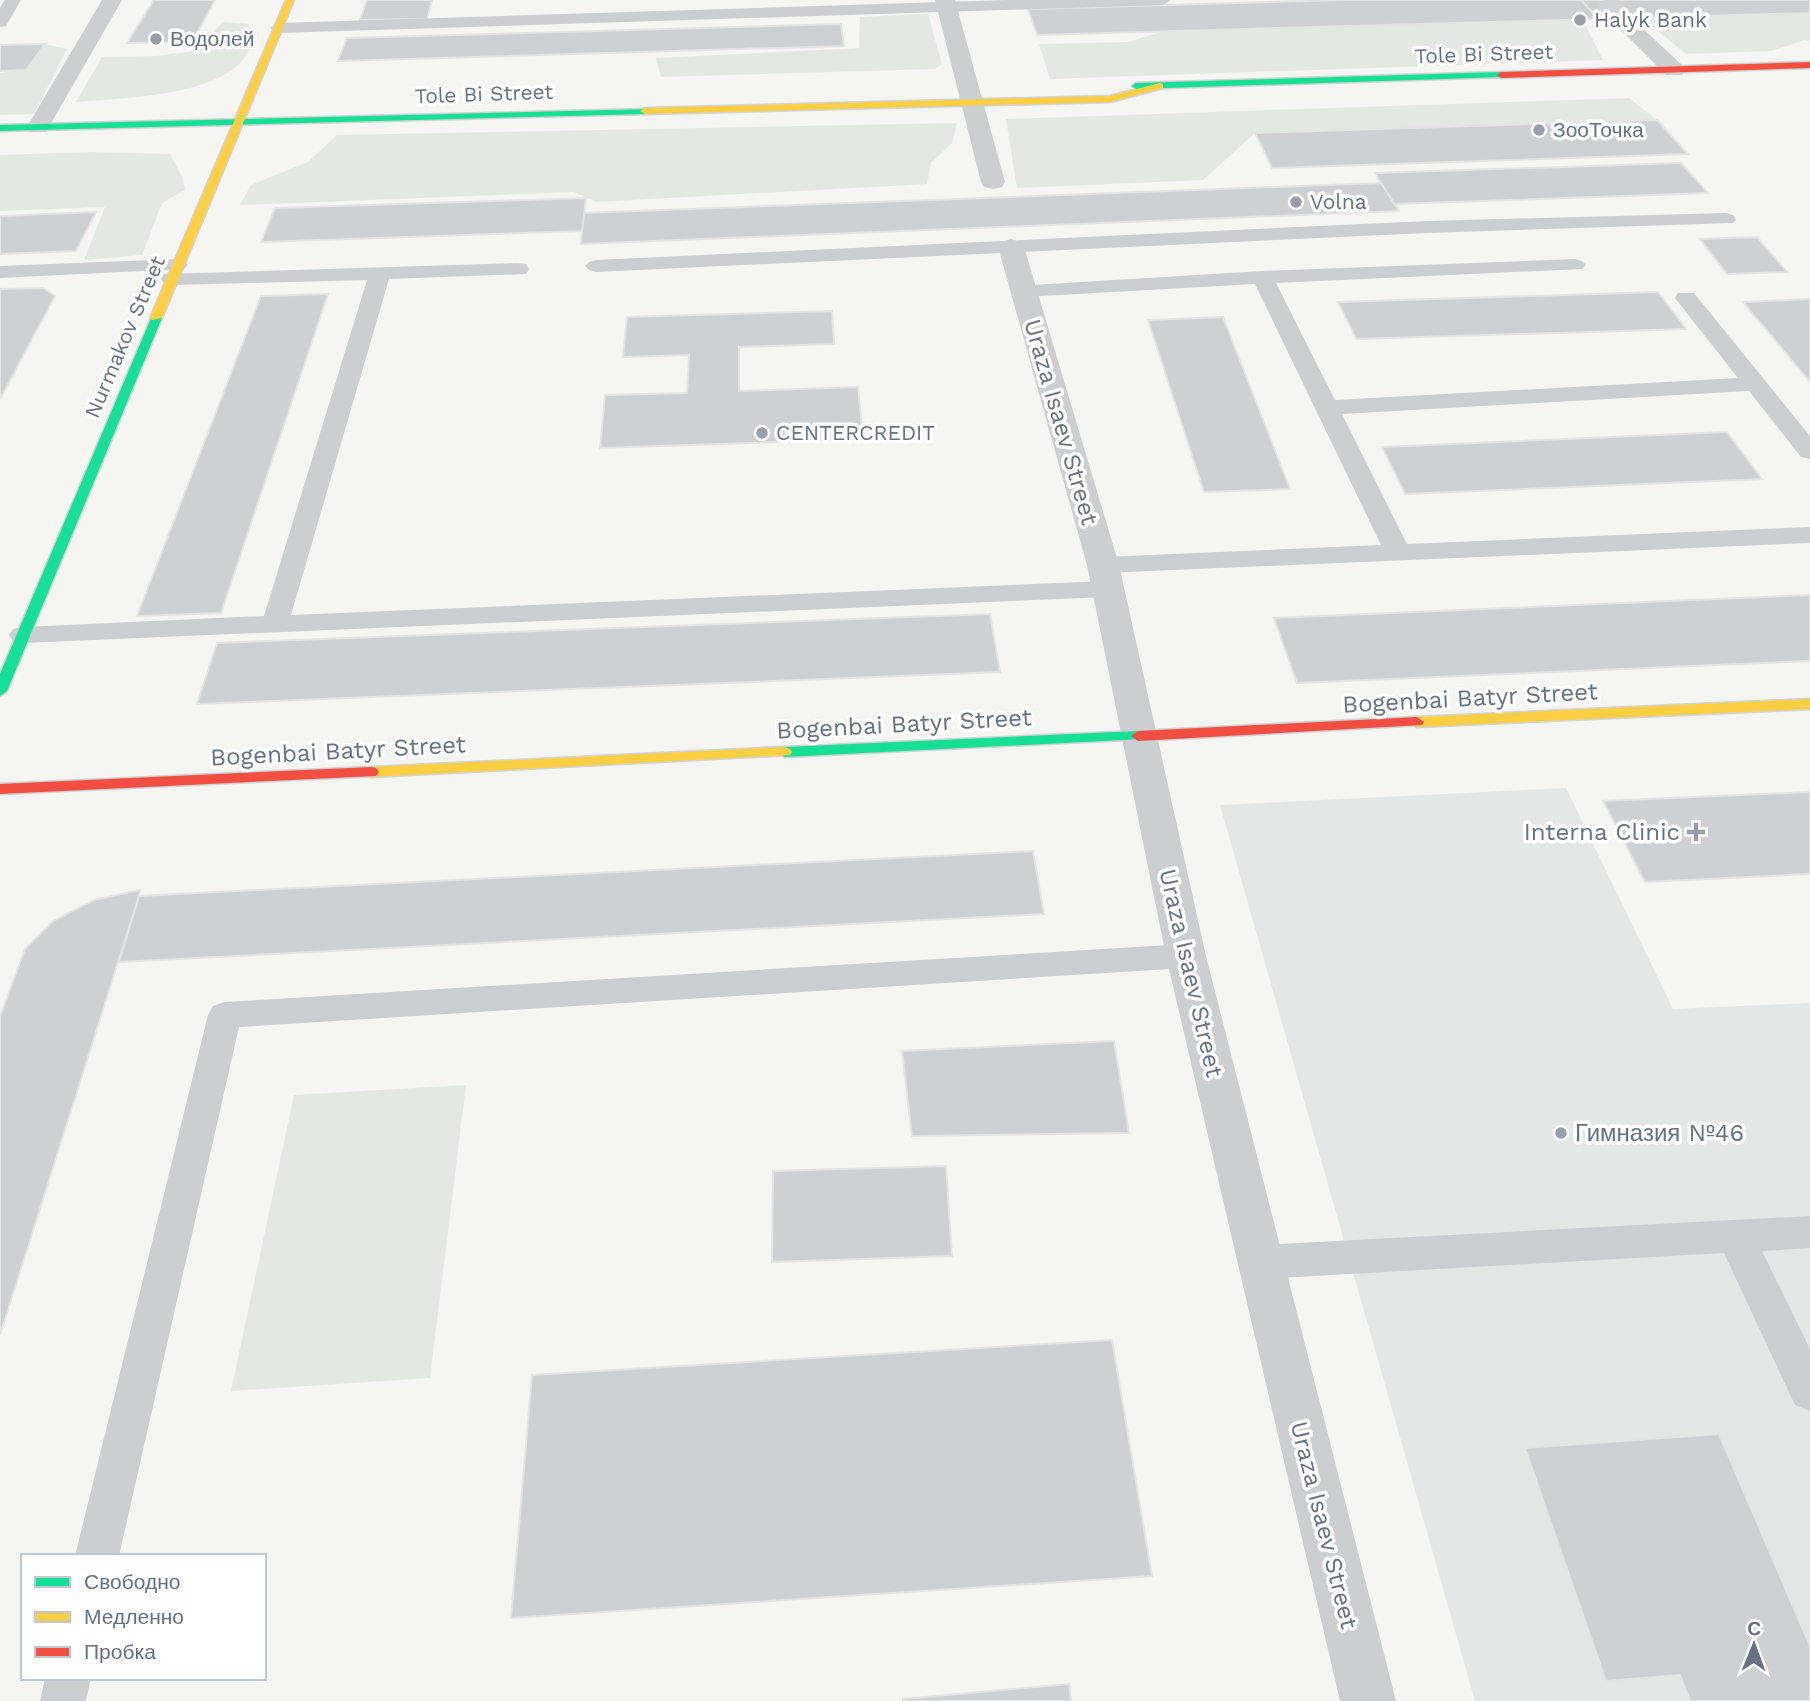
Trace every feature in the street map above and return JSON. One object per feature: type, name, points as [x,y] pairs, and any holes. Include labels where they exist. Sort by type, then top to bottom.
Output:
[{"type":"street","points":[[38,127],[112,0]]},
{"type":"street","name":"Nurmakov Street","points":[[0,691],[290,0]]},
{"type":"street","points":[[946,4],[993,181]]},
{"type":"street","points":[[1621,19],[1674,70]]},
{"type":"street","name":"Tole Bi Street","points":[[0,128],[1110,99],[1160,86],[1810,65]]},
{"type":"street","name":"Uraza Isaev Street","points":[[1011,247],[1105,577],[1186,956],[1368,1701]]},
{"type":"street","name":"Bogenbai Batyr Street","points":[[0,789],[1810,704]]},
{"type":"lane","points":[[0,22],[13,0]]},
{"type":"lane","points":[[470,22],[474,0]]},
{"type":"lane","points":[[593,18],[595,0]]},
{"type":"lane","points":[[278,28],[946,4],[1163,0]]},
{"type":"lane","points":[[596,265],[1427,227],[1726,219]]},
{"type":"lane","points":[[1024,291],[1262,277],[1575,265]]},
{"type":"lane","points":[[0,272],[380,273],[518,269]]},
{"type":"lane","points":[[275,624],[380,273]]},
{"type":"lane","points":[[1262,277],[1398,553]]},
{"type":"lane","points":[[1686,298],[1810,452]]},
{"type":"lane","points":[[1327,408],[1756,384]]},
{"type":"lane","points":[[23,635],[275,624],[1105,577],[1398,553],[1810,535]]},
{"type":"lane","points":[[97,1554],[225,1014],[1186,956]]},
{"type":"lane","points":[[1260,1262],[1810,1232]]},
{"type":"lane","points":[[1736,1237],[1810,1392]]},
{"type":"lane","points":[[63,1701],[68,1680]]},
{"type":"shaded area","points":[[1810,13],[1810,41],[1804,40],[1772,51],[1686,54],[1642,18]]},
{"type":"shaded area","points":[[928,14],[942,64],[935,69],[661,77],[656,58],[859,48],[860,17]]},
{"type":"shaded area","points":[[1583,20],[1603,60],[1050,79],[1039,44],[1128,42],[1161,32]]},
{"type":"shaded area","points":[[223,22],[249,24],[250,46],[240,63],[223,76],[174,92],[76,102],[102,57],[156,56],[194,51]]},
{"type":"shaded area","points":[[45,44],[67,49],[34,114],[0,115],[0,73],[26,70]]},
{"type":"shaded area","points":[[1629,98],[1657,120],[1255,133],[1203,180],[1017,188],[1006,119]]},
{"type":"shaded area","points":[[957,123],[952,143],[931,163],[927,184],[596,202],[574,192],[240,205],[251,185],[308,162],[337,135]]},
{"type":"shaded area","points":[[91,152],[170,154],[182,177],[185,190],[162,203],[142,255],[84,260],[105,207],[0,211],[0,155]]},
{"type":"shaded area","name":"Гимназия №46","points":[[1566,788],[1673,1009],[1810,1003],[1810,1701],[1475,1701],[1220,805]]},
{"type":"shaded area","points":[[466,1085],[430,1378],[231,1391],[294,1095]]},
{"type":"building","points":[[154,0],[215,0],[192,42],[127,43]]},
{"type":"building","points":[[367,0],[432,0],[427,19],[360,20]]},
{"type":"building","points":[[1344,0],[1581,0],[1599,19],[1037,35],[1028,9]]},
{"type":"building","points":[[1581,0],[1810,0],[1810,13],[1599,19]]},
{"type":"building","points":[[841,24],[844,46],[338,61],[347,38]]},
{"type":"building","points":[[45,44],[26,70],[0,71],[0,45]]},
{"type":"building","points":[[1657,120],[1688,154],[1272,168],[1255,133]]},
{"type":"building","points":[[1681,163],[1708,193],[1394,204],[1375,173]]},
{"type":"building","points":[[1381,183],[1399,211],[581,244],[583,213]]},
{"type":"building","points":[[586,198],[582,231],[261,242],[275,208]]},
{"type":"building","points":[[96,212],[76,251],[0,254],[0,216]]},
{"type":"building","points":[[1757,237],[1787,272],[1727,274],[1700,239]]},
{"type":"building","points":[[43,288],[55,296],[0,399],[0,289]]},
{"type":"building","points":[[1658,292],[1686,329],[1356,339],[1338,302]]},
{"type":"building","points":[[328,294],[221,613],[137,616],[261,296]]},
{"type":"building","points":[[1810,299],[1810,382],[1743,302]]},
{"type":"building","points":[[832,311],[834,344],[739,347],[739,391],[858,387],[863,439],[600,448],[605,395],[687,393],[689,355],[623,357],[627,317]]},
{"type":"building","points":[[1223,317],[1290,489],[1204,492],[1148,320]]},
{"type":"building","points":[[1727,432],[1762,479],[1405,494],[1382,447]]},
{"type":"building","points":[[1810,595],[1810,661],[1297,683],[1274,618]]},
{"type":"building","points":[[990,614],[1000,672],[197,704],[217,643]]},
{"type":"building","points":[[1810,792],[1810,874],[1645,882],[1603,801]]},
{"type":"building","points":[[1033,851],[1044,914],[119,962],[139,896]]},
{"type":"building","points":[[140,890],[0,1335],[0,1017],[25,949],[53,921],[94,900]]},
{"type":"building","points":[[1114,1041],[1129,1133],[912,1136],[902,1051]]},
{"type":"building","points":[[946,1166],[952,1256],[772,1262],[773,1171]]},
{"type":"building","points":[[1112,1340],[1152,1576],[511,1618],[532,1375]]},
{"type":"building","points":[[1719,1434],[1810,1646],[1810,1701],[1690,1701],[1680,1675],[1606,1681],[1525,1448]]},
{"type":"building","points":[[1069,1684],[1071,1701],[903,1701],[903,1699]]},
{"type":"tunnel","points":[[1604,0],[1621,19]]},
{"type":"traffic: fast","points":[[1136,86],[1501,75]]},
{"type":"traffic: fast","points":[[0,128],[645,111]]},
{"type":"traffic: fast","points":[[0,691],[156,318]]},
{"type":"traffic: fast","points":[[785,752],[1138,736]]},
{"type":"traffic: slow","points":[[156,318],[290,0]]},
{"type":"traffic: slow","points":[[645,111],[1110,99],[1160,86]]},
{"type":"traffic: slow","points":[[1417,722],[1810,704]]},
{"type":"traffic: slow","points":[[371,772],[785,752]]},
{"type":"traffic: jam","points":[[1501,75],[1810,65]]},
{"type":"traffic: jam","points":[[1138,736],[1417,722]]},
{"type":"traffic: jam","points":[[0,789],[371,772]]},
{"type":"place","name":"Halyk Bank","points":[[1580,20]]},
{"type":"place","name":"Водолей","points":[[156,39]]},
{"type":"place","name":"ЗооТочка","points":[[1539,130]]},
{"type":"place","name":"Volna","points":[[1296,202]]},
{"type":"place","name":"CENTERCREDIT","points":[[762,433]]},
{"type":"place","name":"Interna Clinic","points":[[1696,832]]},
{"type":"place","name":"Гимназия №46","points":[[1561,1133]]}]
